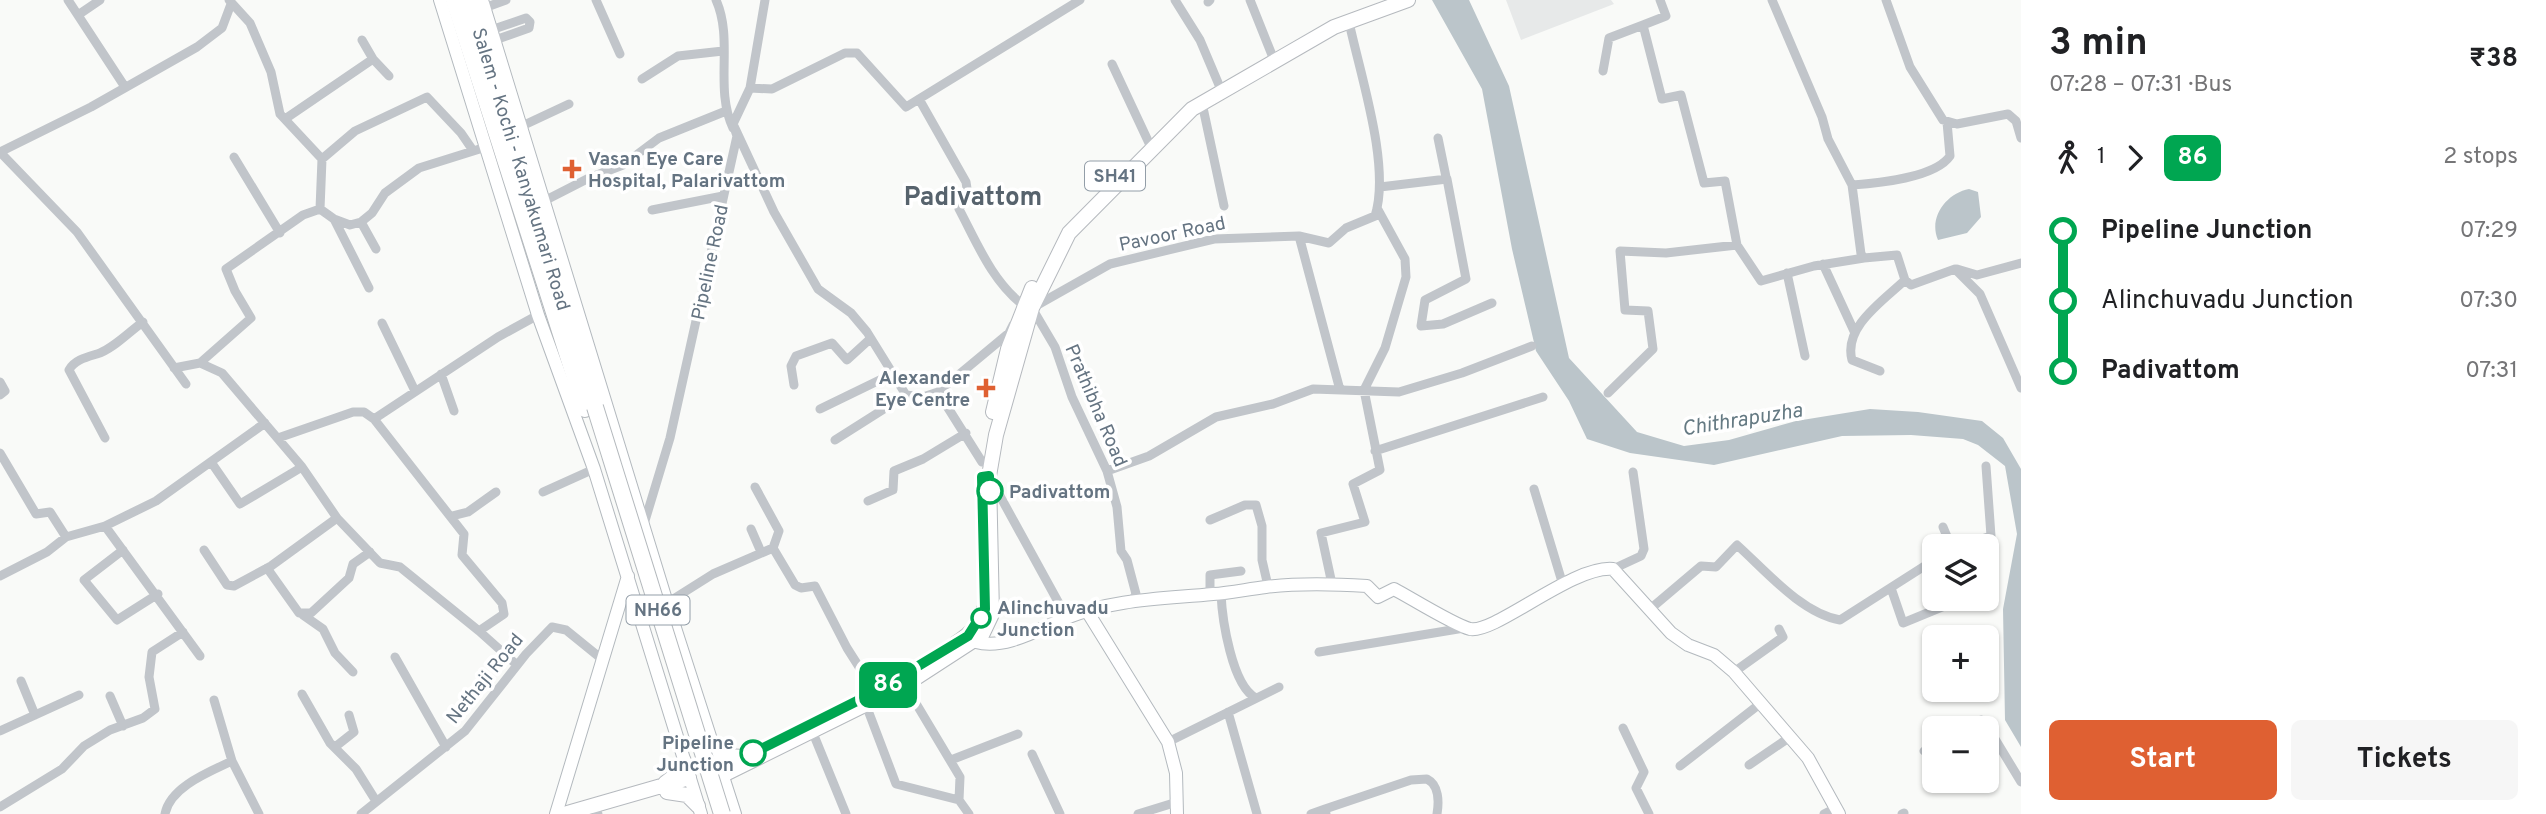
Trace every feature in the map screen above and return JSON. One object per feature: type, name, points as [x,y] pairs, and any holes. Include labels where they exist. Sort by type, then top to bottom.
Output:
[{"type":"highway","name":"Salem - Kochi - Kanyakumari Road","points":[[454,0],[471,78],[567,338]]},
{"type":"highway","name":"Salem - Kochi - Kanyakumari Road","points":[[469,0],[567,338],[722,814]]},
{"type":"highway","name":"Salem - Kochi - Kanyakumari Road","points":[[590,408],[703,811]]},
{"type":"main road","name":"SH41","points":[[722,772],[745,757],[882,691],[968,636],[980,621],[985,609],[984,471],[1002,394],[1028,307],[1060,234],[1078,212],[1149,143],[1176,111],[1336,18],[1380,0]]},
{"type":"main road","points":[[1028,307],[1069,233],[1183,117],[1202,103],[1334,27],[1408,0]]},
{"type":"main road","points":[[905,685],[976,642],[987,629],[992,614],[984,471]]},
{"type":"main road","name":"SH41","points":[[722,772],[813,733],[866,705],[882,691],[905,685]]},
{"type":"main road","points":[[712,742],[725,756],[745,757]]},
{"type":"main road","points":[[595,813],[662,789],[678,773],[684,761]]},
{"type":"main road","points":[[564,814],[691,781]]},
{"type":"main road","points":[[662,789],[687,795],[703,811]]},
{"type":"street","points":[[68,0],[125,87]]},
{"type":"street","points":[[78,15],[100,0]]},
{"type":"street","points":[[440,0],[471,78],[486,147],[538,315],[567,338]]},
{"type":"street","points":[[506,0],[483,4],[544,201],[567,338]]},
{"type":"street","points":[[596,0],[621,54]]},
{"type":"street","points":[[716,0],[723,30],[726,111],[737,136]]},
{"type":"street","points":[[737,136],[733,124],[750,88],[765,0]]},
{"type":"street","points":[[750,88],[772,89],[845,53],[857,53],[906,107],[1080,0]]},
{"type":"street","points":[[1175,0],[1200,40],[1219,85]]},
{"type":"street","points":[[1250,0],[1272,55]]},
{"type":"street","points":[[1603,71],[1609,38],[1665,16],[1660,0]]},
{"type":"street","points":[[1772,0],[1822,117],[1828,139],[1852,186],[1860,251],[1864,258]]},
{"type":"street","points":[[1886,0],[1910,67],[1940,117],[1947,122],[1964,123],[2008,114],[2017,121],[2021,138]]},
{"type":"street","points":[[186,384],[77,232],[0,152],[197,47],[222,27],[230,2],[250,23],[271,72],[276,103],[285,119],[322,159],[320,209]]},
{"type":"street","points":[[1332,584],[1321,533],[1365,522],[1353,484],[1380,470],[1364,390],[1385,348],[1406,277],[1405,259],[1377,208],[1380,187],[1378,158],[1349,22]]},
{"type":"street","points":[[1643,25],[1662,99],[1681,95],[1704,183],[1725,181],[1737,245],[1761,281],[1823,264],[1897,255],[1905,280],[1911,285],[1955,269],[1977,275],[2021,262]]},
{"type":"street","points":[[362,40],[373,60],[389,76]]},
{"type":"street","points":[[642,79],[678,56],[723,51]]},
{"type":"street","points":[[285,119],[373,60]]},
{"type":"street","points":[[1112,64],[1149,143]]},
{"type":"street","points":[[322,159],[355,131],[427,97],[461,133],[472,149]]},
{"type":"street","name":"Prathibha Road","points":[[919,99],[966,181],[968,195],[959,209],[994,274],[1009,295],[1028,307],[1055,347],[1072,397],[1107,471],[1117,507],[1121,551],[1127,560],[1136,594],[1133,599]]},
{"type":"street","points":[[1202,103],[1224,206]]},
{"type":"street","points":[[522,126],[569,104]]},
{"type":"street","points":[[544,201],[589,178],[623,165],[659,138],[726,111]]},
{"type":"street","points":[[1852,186],[1891,181],[1944,163],[1950,158],[1947,122]]},
{"type":"street","points":[[733,124],[774,212],[818,289],[851,313],[906,395]]},
{"type":"street","name":"Pipeline Road","points":[[643,524],[670,438],[737,136]]},
{"type":"street","points":[[1438,138],[1466,279],[1425,300],[1420,325],[1426,328],[1443,324],[1492,303]]},
{"type":"street","points":[[320,209],[334,219],[350,225],[361,222],[372,213],[384,193],[419,168],[454,159],[472,149],[486,147]]},
{"type":"street","points":[[234,157],[280,233]]},
{"type":"street","points":[[1380,187],[1446,177]]},
{"type":"street","points":[[652,210],[723,196]]},
{"type":"street","name":"Pavoor Road","points":[[1028,307],[1110,264],[1214,239],[1298,236],[1329,243],[1346,228],[1375,216],[1377,208]]},
{"type":"street","points":[[174,368],[200,363],[251,318],[226,269],[303,215],[320,209]]},
{"type":"street","points":[[334,219],[369,288]]},
{"type":"street","points":[[361,222],[376,250]]},
{"type":"street","points":[[1298,236],[1340,390]]},
{"type":"street","points":[[1608,393],[1653,349],[1648,311],[1625,310],[1620,251],[1666,253],[1737,245]]},
{"type":"street","points":[[1823,264],[1854,331]]},
{"type":"street","points":[[1955,269],[1980,294],[2021,388]]},
{"type":"street","points":[[1787,273],[1805,356]]},
{"type":"street","points":[[1880,371],[1852,360],[1848,346],[1854,331],[1905,280]]},
{"type":"street","points":[[835,439],[906,395],[923,397],[938,392],[1009,332],[1028,307]]},
{"type":"street","points":[[374,419],[441,374],[538,315]]},
{"type":"street","points":[[105,438],[69,370],[70,366],[90,355],[99,354],[143,322]]},
{"type":"street","points":[[382,323],[415,391]]},
{"type":"street","name":"Salem - Kochi - Kanyakumari Road","points":[[567,338],[594,469],[684,761],[703,811]]},
{"type":"street","name":"Salem - Kochi - Kanyakumari Road","points":[[567,338],[643,524],[735,814]]},
{"type":"street","points":[[794,385],[791,366],[796,356],[832,343],[847,360],[870,338]]},
{"type":"street","points":[[1107,471],[1149,456],[1216,417],[1273,404],[1313,389],[1399,392],[1420,387],[1532,346]]},
{"type":"street","points":[[200,363],[222,373],[302,467],[337,518],[380,563],[400,567],[517,665]]},
{"type":"street","points":[[441,374],[454,411]]},
{"type":"street","points":[[820,409],[892,374]]},
{"type":"street","points":[[0,382],[5,391],[0,395]]},
{"type":"street","points":[[938,392],[965,433],[1067,618]]},
{"type":"street","points":[[1376,451],[1543,397]]},
{"type":"street","points":[[278,438],[353,412],[364,412],[374,419],[430,494],[452,516],[464,534],[462,555],[502,603],[504,614],[478,631]]},
{"type":"street","points":[[0,576],[47,552],[66,537],[105,526],[156,501],[265,423]]},
{"type":"street","points":[[868,501],[893,490],[891,475],[894,471],[923,459],[965,433]]},
{"type":"street","points":[[0,453],[36,514],[50,512],[66,537]]},
{"type":"street","points":[[211,462],[240,505],[302,467]]},
{"type":"street","points":[[1986,466],[1991,534]]},
{"type":"street","points":[[543,492],[594,469]]},
{"type":"street","points":[[1319,652],[1466,627],[1481,629],[1492,625],[1523,604],[1563,585],[1613,569],[1641,556],[1644,549],[1633,472]]},
{"type":"street","points":[[755,486],[779,531],[773,548]]},
{"type":"street","points":[[1534,489],[1563,585]]},
{"type":"street","points":[[452,516],[468,512],[496,492]]},
{"type":"street","points":[[1210,520],[1245,505],[1256,505],[1262,526],[1262,560],[1268,586]]},
{"type":"street","points":[[204,550],[227,585],[242,584],[337,518]]},
{"type":"street","points":[[105,526],[158,594],[200,656]]},
{"type":"street","points":[[1943,527],[1946,534]]},
{"type":"street","points":[[751,529],[761,552]]},
{"type":"street","points":[[1649,610],[1701,566],[1716,567],[1737,545],[1825,618],[1840,620],[1922,568]]},
{"type":"street","points":[[773,548],[795,585],[801,588],[814,586],[847,648],[882,691]]},
{"type":"street","points":[[667,603],[711,578],[713,574],[773,548]]},
{"type":"street","points":[[124,550],[84,580],[117,620],[158,594]]},
{"type":"street","points":[[303,615],[322,606],[349,578],[353,564],[370,552]]},
{"type":"street","points":[[267,568],[303,615],[323,629],[335,653],[353,672]]},
{"type":"street","points":[[1613,569],[1680,640],[1714,655],[1734,672],[1808,758],[1833,812]]},
{"type":"street","points":[[1241,571],[1210,575],[1238,675],[1244,688],[1256,698]]},
{"type":"street","points":[[556,814],[628,576]]},
{"type":"street","points":[[976,642],[989,646],[1035,632],[1087,611],[1133,599],[1215,594],[1268,586],[1332,584],[1367,586],[1378,597],[1394,589],[1466,627]]},
{"type":"street","points":[[1891,588],[1903,623],[1932,611]]},
{"type":"street","points":[[1087,611],[1168,742],[1176,773],[1177,808],[1138,814]]},
{"type":"street","name":"Nethaji Road","points":[[361,814],[465,731],[517,665],[552,627],[560,627],[603,660]]},
{"type":"street","points":[[1734,672],[1783,636],[1779,629]]},
{"type":"street","points":[[0,807],[62,769],[84,746],[144,718],[155,709],[149,677],[152,652],[183,632]]},
{"type":"street","points":[[652,656],[677,652],[682,645]]},
{"type":"street","points":[[395,657],[446,747]]},
{"type":"street","points":[[657,670],[687,661]]},
{"type":"street","points":[[20,681],[36,715]]},
{"type":"street","points":[[905,685],[960,777],[959,800],[969,814]]},
{"type":"street","points":[[1168,742],[1279,687]]},
{"type":"street","points":[[302,694],[335,747],[356,769],[376,801]]},
{"type":"street","points":[[0,731],[79,695]]},
{"type":"street","points":[[110,696],[123,726]]},
{"type":"street","points":[[214,700],[232,761],[259,814]]},
{"type":"street","points":[[866,705],[896,784],[959,800]]},
{"type":"street","points":[[1680,766],[1765,707]]},
{"type":"street","points":[[1227,712],[1257,814]]},
{"type":"street","points":[[335,747],[355,732],[349,715]]},
{"type":"street","points":[[1623,728],[1644,772],[1636,788],[1649,814]]},
{"type":"street","points":[[813,733],[846,814]]},
{"type":"street","points":[[951,760],[1018,734]]},
{"type":"street","points":[[1749,765],[1790,737]]},
{"type":"street","points":[[1999,746],[2021,782]]},
{"type":"street","points":[[1032,754],[1060,814]]},
{"type":"street","points":[[165,814],[167,804],[196,778],[232,761]]},
{"type":"street","points":[[1311,814],[1326,812],[1411,780],[1427,779],[1434,787],[1439,803],[1437,814]]},
{"type":"shaded area","points":[[1432,0],[1469,0],[1509,86],[1569,358],[1637,432],[1684,446],[1729,440],[1796,421],[1870,409],[1918,412],[1982,421],[2003,438],[2021,469],[2021,747],[2005,720],[2003,609],[2017,534],[2005,466],[1978,445],[1963,439],[1911,435],[1842,436],[1714,465],[1630,453],[1587,439],[1569,401],[1536,351],[1512,249],[1482,89]]},
{"type":"shaded area","points":[[1506,0],[1611,0],[1614,4],[1521,40]]},
{"type":"shaded area","points":[[1969,189],[1978,192],[1981,217],[1967,233],[1938,240],[1936,223],[1942,207],[1953,195]]},
{"type":"bus line","name":"86","points":[[753,753],[875,692],[968,636],[980,621],[985,609],[982,477],[989,476],[990,491]]},
{"type":"place","name":"Vasan Eye Care Hospital, Palarivattom","points":[[572,169]]},
{"type":"place","name":"Alexander Eye Centre","points":[[986,388]]},
{"type":"place","name":"Padivattom","points":[[990,491]]},
{"type":"place","name":"Alinchuvadu Junction","points":[[981,618]]},
{"type":"place","name":"Pipeline Junction","points":[[753,753]]},
{"type":"district","name":"Padivattom","points":[[973,196]]},
{"type":"water label","name":"Chithrapuzha","points":[[1742,419]]}]
